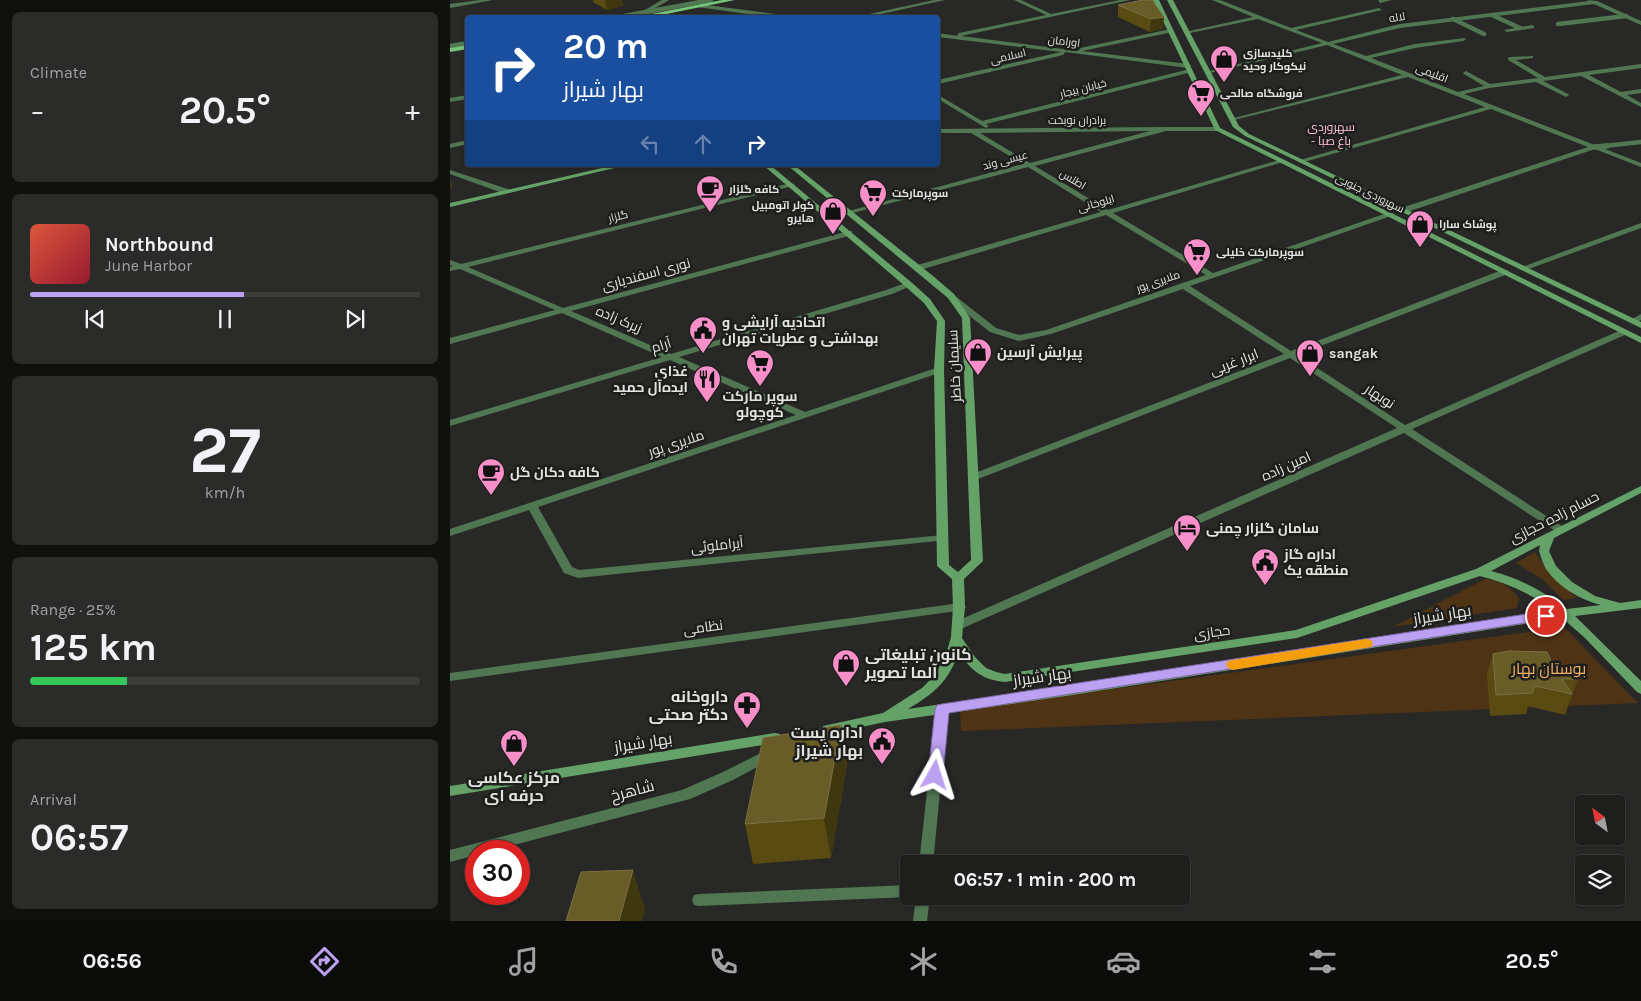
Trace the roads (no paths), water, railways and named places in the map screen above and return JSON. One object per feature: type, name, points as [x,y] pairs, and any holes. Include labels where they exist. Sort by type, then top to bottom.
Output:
[{"type":"main road","points":[[650,15],[732,0]]},
{"type":"main road","points":[[1156,0],[1217,129]]},
{"type":"main road","name":"سهروردی جنوبی","points":[[1170,0],[1232,120],[1236,127],[1247,135],[1523,268],[1638,321]]},
{"type":"main road","points":[[450,50],[465,48]]},
{"type":"main road","name":"سهروردی جنوبی","points":[[1217,129],[1641,340]]},
{"type":"main road","points":[[450,206],[615,167]]},
{"type":"main road","name":"سلیمان خاطر","points":[[768,167],[908,284],[927,301],[941,321],[939,370],[943,566],[958,578],[977,561],[966,318],[950,296],[793,167]]},
{"type":"main road","points":[[1390,215],[1404,210]]},
{"type":"main road","name":"حسام زاده حجازی","points":[[1480,572],[1641,489]]},
{"type":"main road","points":[[1549,536],[1544,550],[1551,568],[1568,585],[1592,598],[1623,606]]},
{"type":"main road","points":[[1480,572],[1510,579],[1566,613],[1641,689]]},
{"type":"main road","name":"حجازی","points":[[957,638],[972,662],[982,673],[1005,678],[1298,634],[1480,572]]},
{"type":"main road","points":[[885,717],[930,688],[943,675],[957,638],[960,607],[958,578]]},
{"type":"main road","name":"بهار شیراز","points":[[812,732],[885,717],[1566,613],[1641,604]]},
{"type":"main road","name":"بهار شیراز","points":[[450,791],[790,740]]},
{"type":"street","points":[[450,6],[490,0]]},
{"type":"street","points":[[640,15],[666,0]]},
{"type":"street","points":[[868,15],[942,0]]},
{"type":"street","points":[[1017,0],[1051,16]]},
{"type":"street","points":[[940,39],[1127,0]]},
{"type":"street","name":"اقلیمی","points":[[1215,0],[1641,165]]},
{"type":"street","points":[[1380,1],[1389,0]]},
{"type":"street","points":[[1592,1],[1641,23]]},
{"type":"street","name":"لاله","points":[[1208,73],[1400,26],[1592,1]]},
{"type":"street","points":[[1224,4],[1233,2]]},
{"type":"street","points":[[699,6],[769,15]]},
{"type":"street","points":[[1291,29],[1379,10]]},
{"type":"street","points":[[1187,33],[1258,16]]},
{"type":"street","points":[[1633,19],[1641,18]]},
{"type":"street","points":[[1507,30],[1532,27]]},
{"type":"street","name":"اسلامی","points":[[940,82],[1170,31]]},
{"type":"street","name":"اورامان","points":[[940,35],[1189,69]]},
{"type":"street","points":[[1366,58],[1415,46],[1463,39]]},
{"type":"street","points":[[1531,57],[1510,59],[1566,95]]},
{"type":"street","points":[[1457,94],[1489,86],[1641,66]]},
{"type":"street","name":"خیابان بیجار","points":[[981,123],[1189,69]]},
{"type":"street","points":[[1466,73],[1489,86]]},
{"type":"street","points":[[1580,73],[1641,105]]},
{"type":"street","points":[[1232,120],[1408,75]]},
{"type":"street","points":[[1620,94],[1641,91]]},
{"type":"street","points":[[450,100],[465,98]]},
{"type":"street","points":[[940,98],[994,131]]},
{"type":"street","points":[[1302,161],[1491,107]]},
{"type":"street","name":"برادران نوبخت","points":[[940,131],[1217,129]]},
{"type":"street","name":"عیسی وند","points":[[849,212],[1167,130]]},
{"type":"street","name":"اطلس","points":[[973,131],[1213,276]]},
{"type":"street","points":[[450,146],[465,143]]},
{"type":"street","points":[[1404,210],[1595,147]]},
{"type":"street","name":"ایلوخانی","points":[[917,268],[1281,161]]},
{"type":"street","points":[[450,172],[508,192]]},
{"type":"street","name":"گلزار","points":[[450,269],[790,185]]},
{"type":"street","name":"ملایری پور","points":[[950,296],[993,330],[1019,338],[1048,332],[1390,215]]},
{"type":"street","points":[[1523,268],[1641,225]]},
{"type":"street","name":"نوری اسفندیاری","points":[[450,341],[849,233]]},
{"type":"street","name":"زیرک زاده","points":[[450,262],[805,415]]},
{"type":"street","name":"ابرار غربی","points":[[974,477],[1505,272]]},
{"type":"street","name":"آرام","points":[[450,423],[889,292],[908,284]]},
{"type":"street","name":"نوبهار","points":[[1184,286],[1560,530]]},
{"type":"street","name":"امین زاده","points":[[959,625],[1624,332]]},
{"type":"street","name":"ملایری پور","points":[[450,533],[939,370]]},
{"type":"street","name":"آیراملوئی","points":[[532,506],[568,570],[578,574],[943,538]]},
{"type":"street","name":"نظامی","points":[[450,677],[960,607]]},
{"type":"street","points":[[927,855],[942,709]]},
{"type":"street","name":"شاهرخ","points":[[450,856],[684,795],[728,776],[790,740]]},
{"type":"street","points":[[699,900],[900,891]]},
{"type":"street","points":[[920,921],[922,905]]},
{"type":"lane","points":[[628,15],[711,0]]},
{"type":"lane","points":[[1492,14],[1520,28]]},
{"type":"lane","points":[[1558,24],[1626,16]]},
{"type":"lane","points":[[1453,19],[1484,34]]},
{"type":"lane","points":[[450,46],[465,44]]},
{"type":"lane","points":[[1595,147],[1641,142]]},
{"type":"place","name":"کلیدسازی نیکوکار وحید","points":[[1224,83]]},
{"type":"place","name":"فروشگاه صالحی","points":[[1201,117]]},
{"type":"place","name":"کافه گلزار","points":[[710,213]]},
{"type":"place","name":"سوپرمارکت","points":[[873,217]]},
{"type":"place","name":"کولر اتومبیل هایرو","points":[[833,235]]},
{"type":"place","name":"پوشاک سارا","points":[[1420,248]]},
{"type":"place","name":"سوپرمارکت خلیلی","points":[[1197,276]]},
{"type":"place","name":"اتحادیه آرایشی و بهداشتی و عطریات تهران","points":[[703,354]]},
{"type":"place","name":"پیرایش آرسین","points":[[978,376]]},
{"type":"place","name":"sangak","points":[[1310,377]]},
{"type":"place","name":"سوپر مارکت کوچولو","points":[[760,387]]},
{"type":"place","name":"غذای ایده‌آل حمید","points":[[707,403]]},
{"type":"place","name":"کافه دکان گل","points":[[491,496]]},
{"type":"place","name":"سامان گلزار چمنی","points":[[1187,552]]},
{"type":"place","name":"اداره گاز منطقه یک","points":[[1265,586]]},
{"type":"place","name":"کانون تبلیغاتی آلما تصویر","points":[[846,687]]},
{"type":"place","name":"داروخانه دکتر صحتی","points":[[747,729]]},
{"type":"place","name":"اداره پست بهار شیراز","points":[[882,765]]},
{"type":"place","name":"مرکز عکاسی حرفه ای","points":[[514,767]]},
{"type":"district","name":"سهروردی - باغ صبا","points":[[1331,134]]},
{"type":"park label","name":"بوستان بهار","points":[[1549,668]]}]
